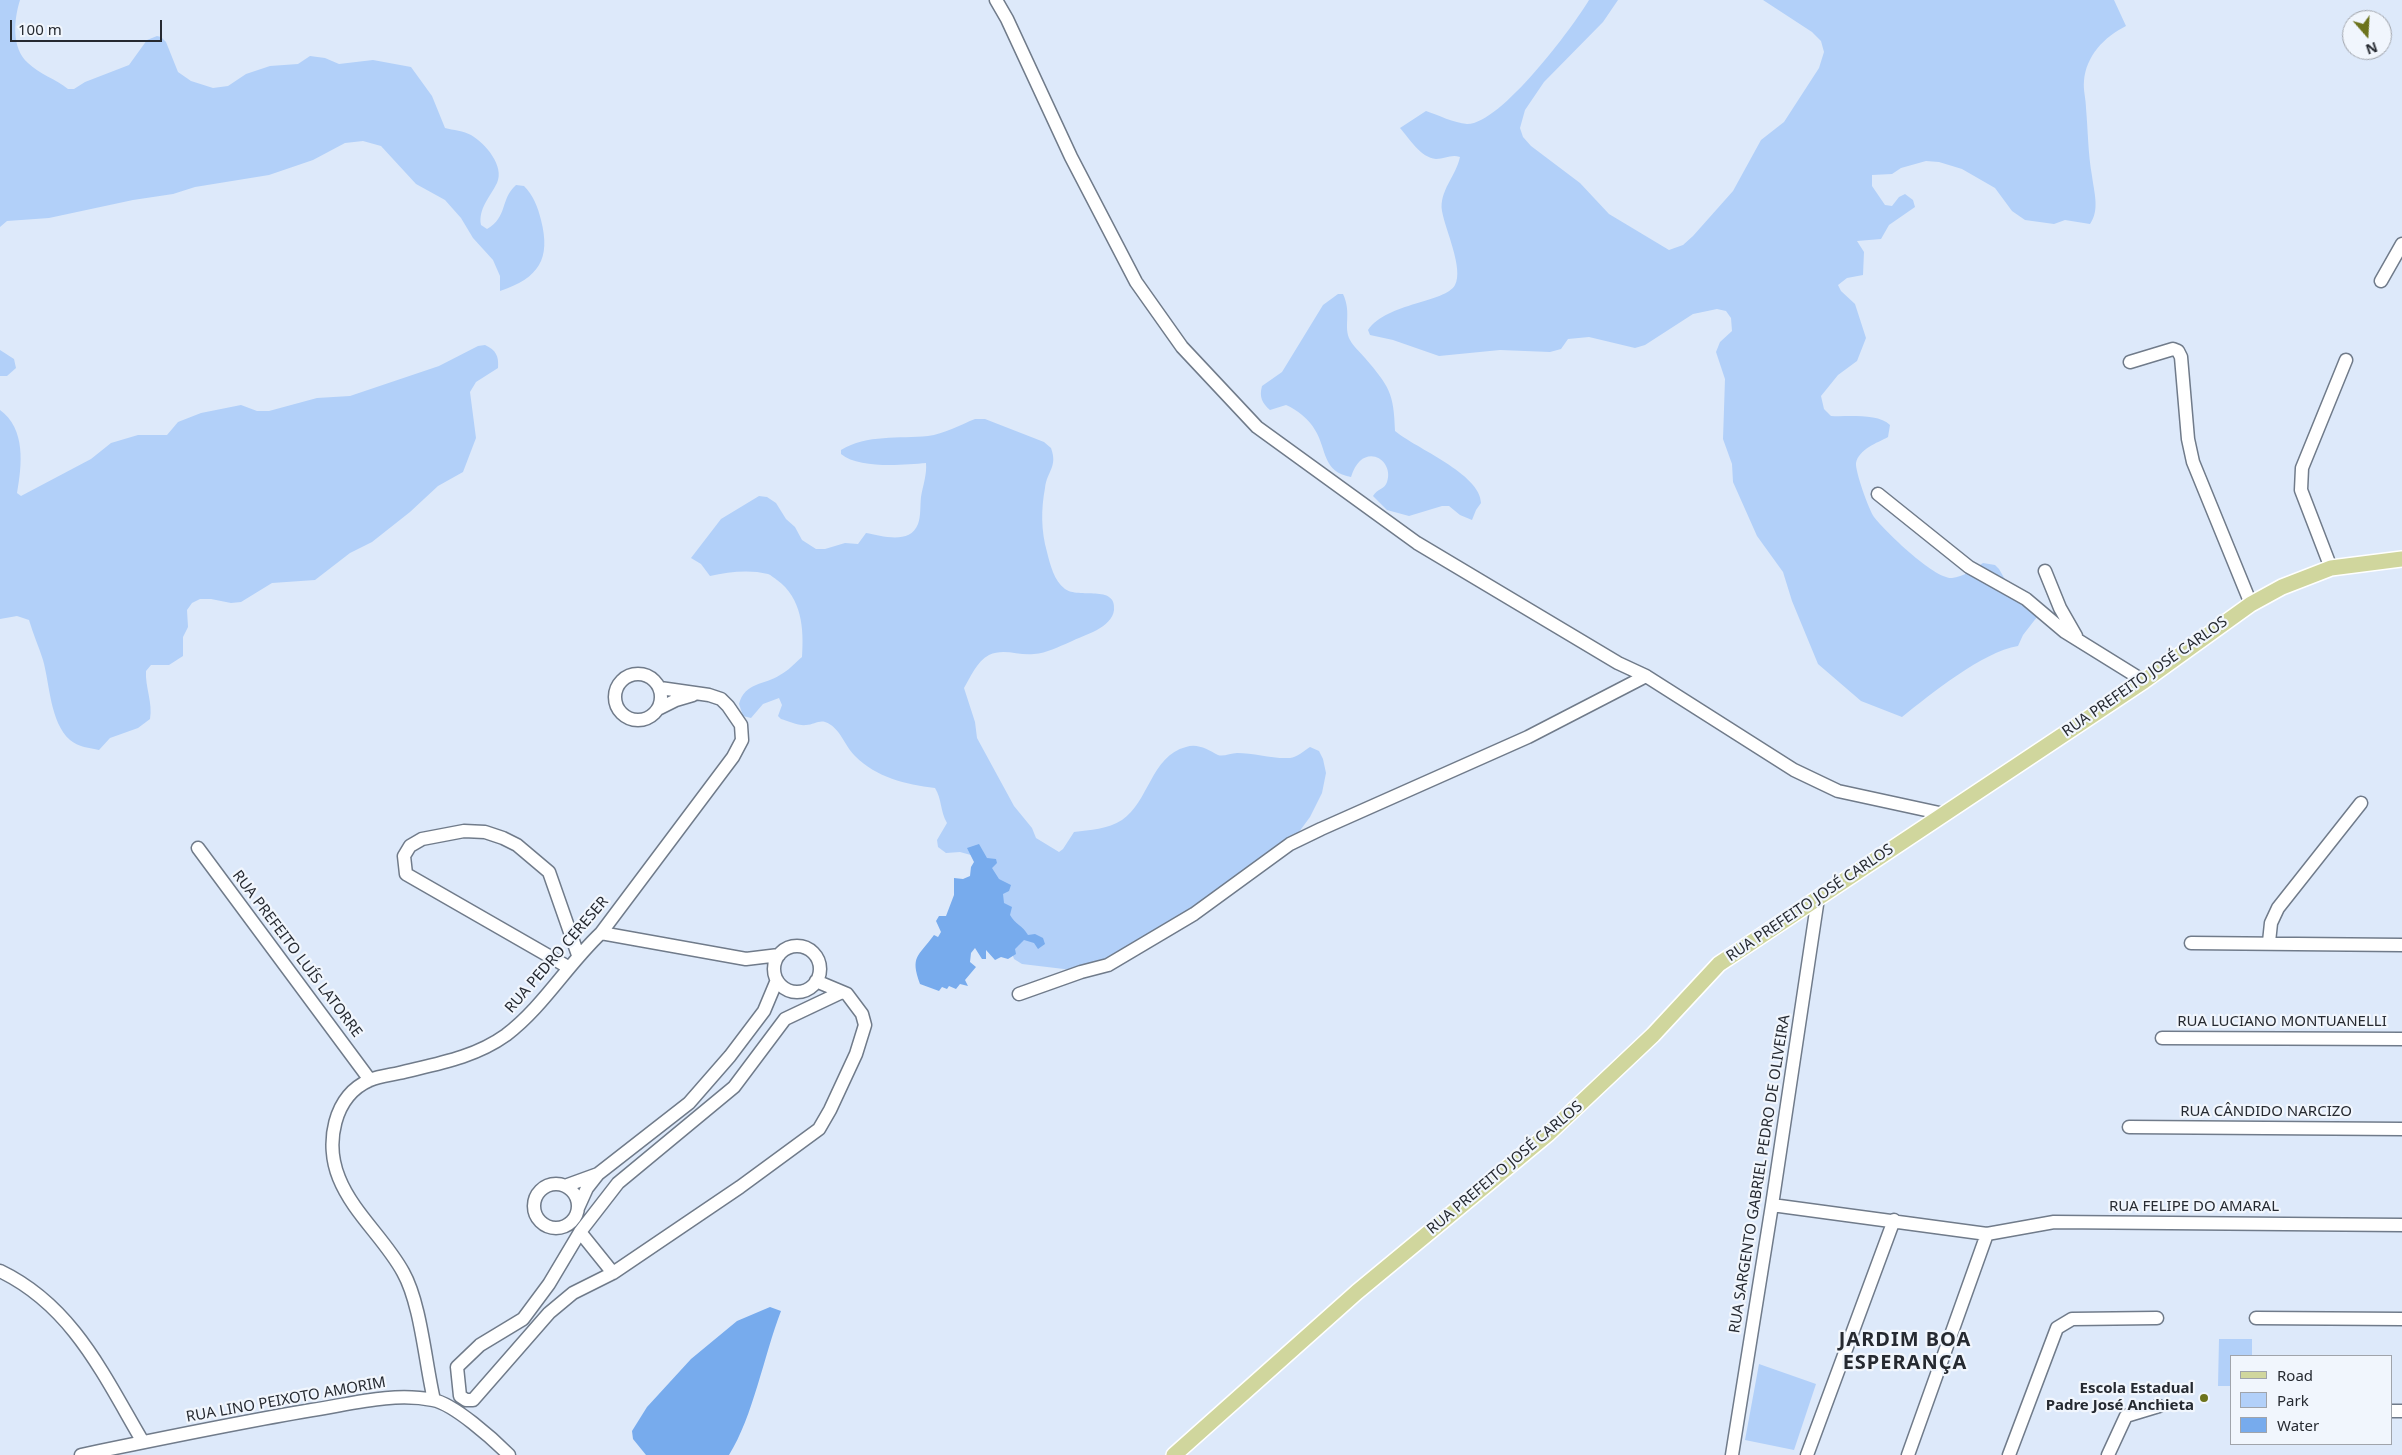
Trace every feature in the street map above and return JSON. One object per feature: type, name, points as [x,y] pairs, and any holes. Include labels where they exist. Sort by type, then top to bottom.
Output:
[{"type":"main road","name":"RUA PREFEITO JOSÉ CARLOS","points":[[1174,1455],[1357,1292],[1548,1134],[1653,1035],[1719,964],[2144,681],[2250,604],[2282,587],[2331,568],[2402,558]]},
{"type":"street","points":[[996,0],[1007,19],[1071,157],[1136,282],[1182,347],[1257,427],[1416,544],[1618,663],[1646,676],[1794,770],[1838,791],[1944,814]]},
{"type":"street","points":[[2381,281],[2402,244]]},
{"type":"street","points":[[2130,362],[2173,348],[2181,356],[2188,439],[2193,462],[2250,604]]},
{"type":"street","points":[[2331,568],[2301,490],[2302,468],[2346,360]]},
{"type":"street","points":[[1878,494],[1957,559],[2026,599],[2047,618],[2080,642],[2144,681]]},
{"type":"street","points":[[2045,571],[2069,626],[2080,642]]},
{"type":"street","points":[[635,674],[648,675],[660,688],[662,698],[658,709],[644,719],[631,718],[621,712],[615,694],[624,678],[635,674]]},
{"type":"street","points":[[1019,994],[1081,972],[1108,965],[1194,914],[1290,844],[1321,828],[1528,737],[1646,676]]},
{"type":"street","name":"RUA PEDRO CERESER","points":[[434,1400],[411,1289],[402,1270],[348,1195],[339,1178],[332,1142],[333,1127],[339,1111],[351,1093],[370,1080],[464,1058],[487,1047],[505,1035],[530,1014],[578,955],[601,933],[732,757],[742,740],[741,726],[721,699],[660,688]]},
{"type":"street","name":"RUA PEDRO CERESER","points":[[658,709],[676,700],[696,694]]},
{"type":"street","points":[[2269,942],[2271,923],[2278,908],[2361,804]]},
{"type":"street","points":[[568,967],[406,874],[404,856],[410,846],[422,839],[464,832],[485,832],[517,845],[549,872],[578,955]]},
{"type":"street","name":"RUA PREFEITO LUÍS LATORRE","points":[[198,848],[370,1080]]},
{"type":"street","name":"RUA SARGENTO GABRIEL PEDRO DE OLIVEIRA","points":[[1732,1455],[1818,898]]},
{"type":"street","points":[[601,933],[746,960],[779,955]]},
{"type":"street","points":[[2191,943],[2269,942],[2402,945]]},
{"type":"street","points":[[578,1208],[577,1199],[573,1191],[565,1186],[556,1184],[540,1191],[535,1198],[535,1215],[546,1226],[562,1228],[570,1224],[576,1217],[578,1208],[588,1188],[598,1174],[689,1103],[724,1064],[764,1011],[772,997],[776,978],[774,968],[779,955],[784,950],[799,946],[812,953],[819,966],[816,982],[806,990],[793,992],[764,1011]]},
{"type":"street","points":[[746,960],[776,978],[786,990],[793,992]]},
{"type":"street","points":[[816,982],[842,992],[855,1003],[862,1014],[865,1025],[852,1062],[830,1110],[819,1128],[740,1187],[613,1273],[573,1293],[549,1313],[473,1400],[466,1400],[460,1396],[457,1367],[480,1345],[523,1319],[549,1284],[580,1232],[618,1182],[734,1087],[785,1019],[842,992]]},
{"type":"street","name":"RUA LUCIANO MONTUANELLI","points":[[2162,1038],[2402,1039]]},
{"type":"street","name":"RUA CÂNDIDO NARCIZO","points":[[2129,1127],[2402,1129]]},
{"type":"street","points":[[565,1186],[598,1174]]},
{"type":"street","name":"RUA FELIPE DO AMARAL","points":[[1772,1205],[1987,1234],[2054,1222],[2402,1225]]},
{"type":"street","points":[[1807,1455],[1894,1220]]},
{"type":"street","points":[[580,1232],[613,1273]]},
{"type":"street","points":[[1908,1455],[1987,1234]]},
{"type":"street","points":[[0,1271],[37,1294],[58,1311],[75,1330],[143,1442]]},
{"type":"street","points":[[2009,1455],[2057,1328],[2072,1319],[2157,1318]]},
{"type":"street","points":[[2256,1318],[2402,1319]]},
{"type":"street","name":"RUA LINO PEIXOTO AMORIM","points":[[81,1455],[382,1398],[434,1400],[473,1424],[509,1455]]},
{"type":"street","points":[[2108,1455],[2126,1416],[2159,1406]]},
{"type":"green space","points":[[0,0],[20,0],[16,16],[15,33],[16,41],[23,57],[37,70],[68,89],[74,89],[85,82],[129,65],[147,40],[157,36],[166,42],[178,72],[191,81],[213,88],[228,86],[246,74],[270,66],[298,64],[310,56],[325,58],[339,64],[373,60],[411,67],[432,96],[445,128],[471,135],[482,143],[496,162],[499,176],[483,208],[481,225],[487,229],[494,224],[511,190],[516,185],[524,186],[530,193],[538,210],[544,234],[543,256],[539,265],[524,280],[500,291],[500,276],[493,260],[473,238],[461,218],[445,200],[416,184],[381,146],[363,141],[345,143],[313,160],[269,175],[195,187],[173,194],[133,200],[49,218],[7,221],[0,227]]},
{"type":"green space","points":[[1589,0],[1618,0],[1603,22],[1544,82],[1525,110],[1520,128],[1523,137],[1531,146],[1580,183],[1609,214],[1669,250],[1683,245],[1693,236],[1733,191],[1761,140],[1784,122],[1819,68],[1824,52],[1821,41],[1812,32],[1763,0],[2114,0],[2126,26],[2110,36],[2098,48],[2088,63],[2085,72],[2084,88],[2090,159],[2096,201],[2095,213],[2090,224],[2065,220],[2054,224],[2025,220],[2012,211],[1995,188],[1962,169],[1939,162],[1926,161],[1901,168],[1892,174],[1872,175],[1872,186],[1885,205],[1892,206],[1899,197],[1905,194],[1913,200],[1915,207],[1889,225],[1881,239],[1857,241],[1864,252],[1863,275],[1847,278],[1838,285],[1841,291],[1855,304],[1866,338],[1857,361],[1838,375],[1821,396],[1824,409],[1831,416],[1870,417],[1885,421],[1890,425],[1888,437],[1865,450],[1856,463],[1860,482],[1872,513],[1889,533],[1911,554],[1944,576],[1952,578],[1960,576],[1983,563],[1995,565],[2011,590],[2037,617],[2023,635],[2018,646],[1989,656],[1973,665],[1902,717],[1861,701],[1818,664],[1792,601],[1783,572],[1757,536],[1733,482],[1732,464],[1723,439],[1725,379],[1716,352],[1720,342],[1732,331],[1731,318],[1726,311],[1717,309],[1693,314],[1645,345],[1635,348],[1589,337],[1568,339],[1561,349],[1550,352],[1500,350],[1439,356],[1393,340],[1370,335],[1368,330],[1377,321],[1402,308],[1440,296],[1455,285],[1457,278],[1456,259],[1444,219],[1442,204],[1445,190],[1460,157],[1431,158],[1420,151],[1400,128],[1426,111],[1451,121],[1467,124],[1481,120],[1498,109],[1516,92],[1552,51]]},
{"type":"green space","points":[[1338,294],[1343,294],[1346,301],[1347,330],[1350,340],[1380,376],[1389,391],[1395,431],[1445,462],[1470,482],[1478,492],[1481,503],[1472,520],[1460,515],[1449,506],[1442,506],[1409,516],[1387,510],[1373,496],[1387,482],[1388,474],[1386,466],[1382,461],[1376,457],[1369,456],[1362,459],[1356,466],[1351,477],[1342,474],[1330,465],[1319,437],[1313,426],[1306,419],[1286,405],[1270,410],[1263,402],[1261,397],[1262,386],[1282,372],[1323,305]]},
{"type":"green space","points":[[485,345],[496,354],[498,368],[476,382],[470,392],[476,438],[463,472],[438,486],[410,512],[372,542],[350,553],[315,580],[272,583],[241,602],[231,603],[200,599],[192,603],[187,610],[188,627],[183,637],[183,656],[169,665],[151,665],[146,671],[150,719],[138,728],[110,738],[99,750],[80,746],[70,740],[58,723],[43,660],[29,620],[17,616],[0,619],[0,410],[14,427],[18,437],[21,459],[17,493],[21,496],[91,459],[111,443],[138,435],[167,435],[178,422],[201,413],[241,405],[257,411],[269,411],[317,398],[350,396],[439,366],[478,346]]},
{"type":"green space","points":[[0,350],[14,359],[16,368],[7,376],[0,376]]},
{"type":"green space","points":[[975,419],[985,419],[1044,442],[1051,448],[1053,465],[1046,482],[1042,520],[1045,544],[1053,572],[1061,586],[1071,592],[1103,595],[1109,597],[1113,602],[1114,610],[1108,622],[1090,634],[1057,648],[1034,654],[1000,652],[989,655],[977,665],[964,688],[975,722],[977,738],[1014,806],[1032,828],[1036,838],[1059,852],[1074,832],[1093,830],[1117,823],[1131,812],[1157,769],[1165,760],[1174,752],[1190,746],[1203,748],[1218,755],[1243,753],[1283,758],[1290,758],[1300,754],[1310,747],[1319,751],[1326,773],[1322,793],[1310,817],[1296,836],[1250,865],[1214,898],[1089,972],[1022,964],[1014,959],[978,857],[960,852],[946,853],[938,847],[937,840],[947,823],[935,788],[902,782],[873,770],[851,752],[838,732],[830,724],[820,722],[803,725],[781,719],[778,716],[782,705],[779,698],[763,704],[751,718],[743,716],[739,704],[746,692],[756,685],[783,673],[802,657],[802,625],[800,615],[792,596],[785,587],[769,574],[746,571],[710,576],[701,564],[691,558],[721,519],[759,496],[767,497],[776,503],[786,519],[795,527],[802,540],[816,549],[825,549],[845,543],[858,544],[866,533],[895,538],[909,535],[914,531],[919,521],[926,463],[870,464],[849,459],[841,454],[841,450],[861,441],[872,439],[934,435]]},
{"type":"green space","points":[[2219,1339],[2252,1339],[2252,1355],[2230,1355],[2230,1386],[2218,1386]]},
{"type":"green space","points":[[1759,1364],[1816,1384],[1794,1450],[1745,1440]]},
{"type":"water","points":[[979,844],[987,858],[996,859],[997,863],[992,868],[999,879],[1011,885],[1009,891],[1003,894],[1004,903],[1012,907],[1010,915],[1028,935],[1035,934],[1043,938],[1045,944],[1038,949],[1034,943],[1024,940],[1015,949],[1016,954],[1008,959],[1001,957],[995,960],[986,950],[986,959],[982,959],[975,948],[971,953],[970,962],[976,967],[965,980],[968,986],[960,984],[956,989],[949,986],[947,989],[942,987],[939,991],[920,984],[916,968],[917,957],[934,935],[938,937],[941,932],[936,921],[939,916],[946,916],[954,895],[954,878],[963,879],[970,876],[971,867],[974,862],[967,848]]},
{"type":"water","points":[[770,1307],[781,1311],[752,1404],[729,1455],[646,1455],[633,1439],[632,1431],[647,1407],[691,1359],[737,1321]]},
{"type":"place","name":"Escola Estadual Padre José Anchieta","points":[[2204,1398]]},
{"type":"district","name":"JARDIM BOA ESPERANÇA","points":[[1905,1352]]}]
